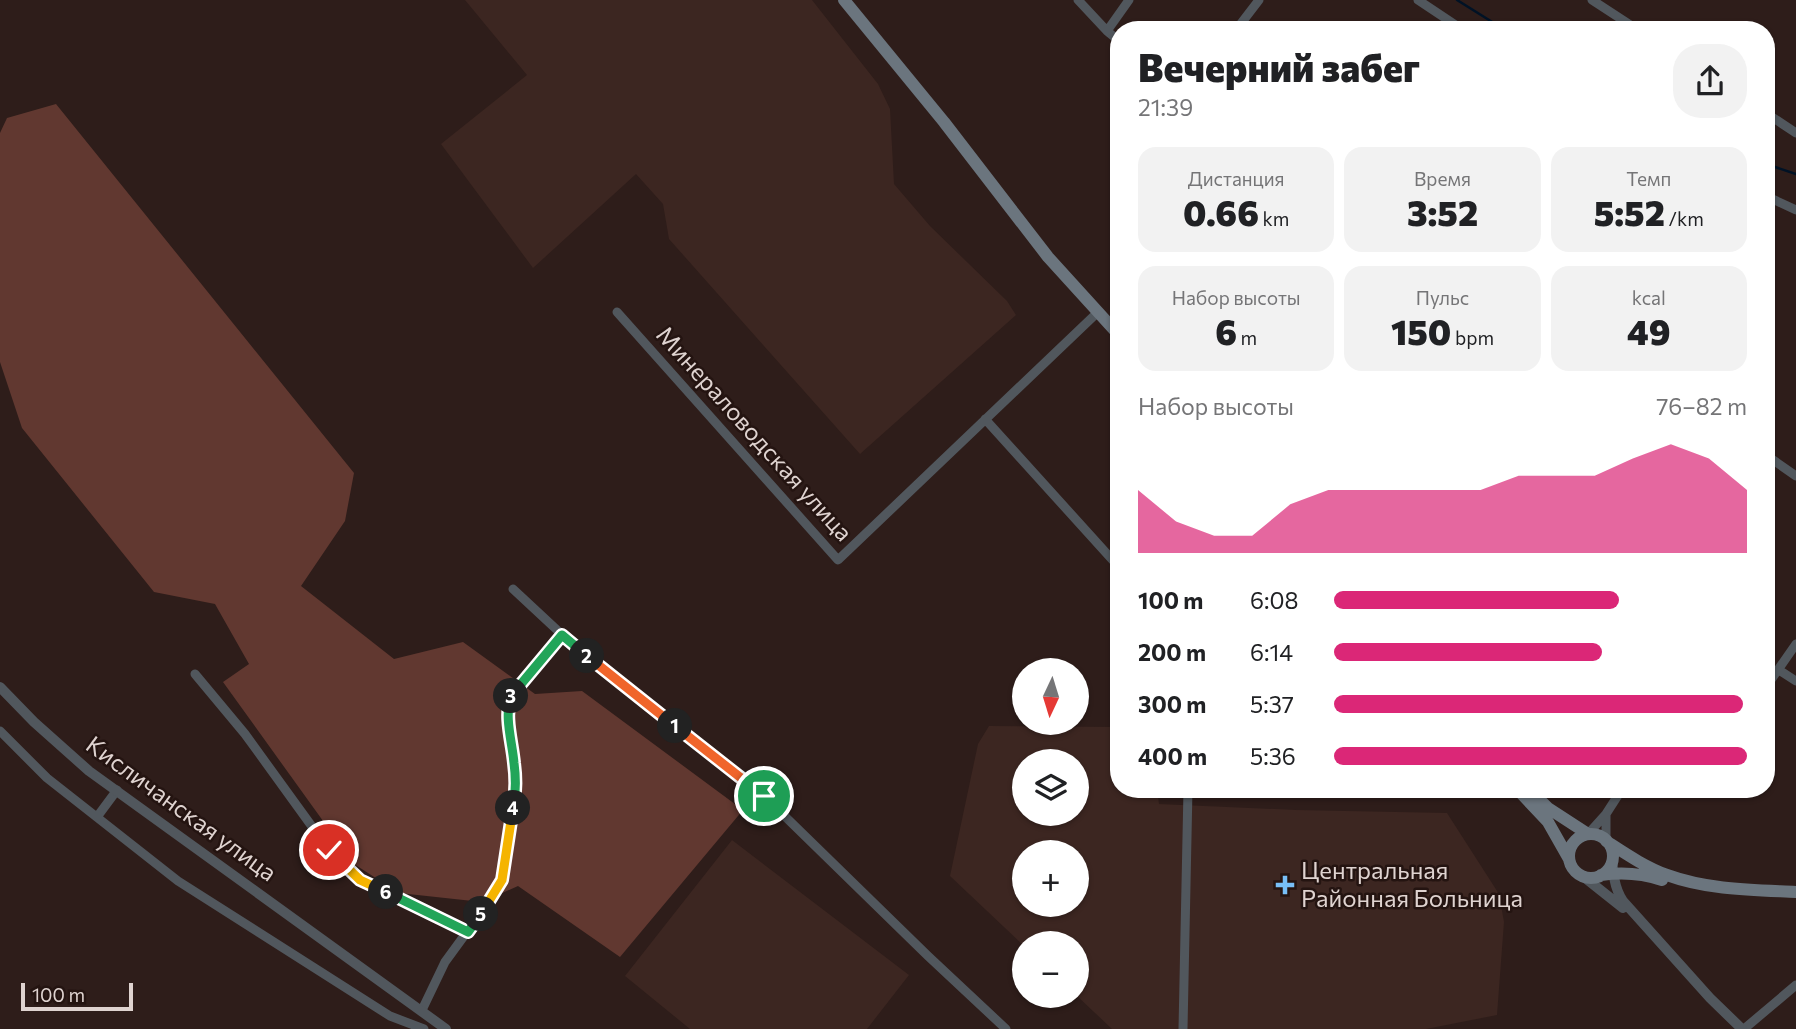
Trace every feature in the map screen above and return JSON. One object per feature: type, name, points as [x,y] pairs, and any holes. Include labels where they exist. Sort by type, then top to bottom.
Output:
[{"type":"main road","points":[[844,0],[944,122],[1048,257],[1110,325]]},
{"type":"main road","points":[[852,0],[1056,255],[1110,316]]},
{"type":"main road","points":[[1530,798],[1548,822],[1572,867],[1584,877],[1632,873],[1714,894],[1796,899]]},
{"type":"main road","points":[[1534,798],[1588,834],[1597,835],[1632,859],[1660,872],[1716,887],[1796,892]]},
{"type":"main road","points":[[1569,859],[1573,844],[1588,834]]},
{"type":"main road","points":[[1606,841],[1612,851],[1607,874]]},
{"type":"street","points":[[1078,0],[1110,33]]},
{"type":"street","points":[[1114,21],[1129,0]]},
{"type":"street","points":[[1243,21],[1259,0]]},
{"type":"street","points":[[1418,0],[1450,21]]},
{"type":"street","points":[[1592,0],[1624,21]]},
{"type":"street","points":[[1107,31],[1110,27]]},
{"type":"street","points":[[1775,119],[1796,133]]},
{"type":"street","points":[[1775,201],[1796,210]]},
{"type":"street","name":"Минераловодская улица","points":[[617,312],[838,560],[1098,312]]},
{"type":"street","points":[[985,419],[1110,557]]},
{"type":"street","points":[[1775,462],[1796,477]]},
{"type":"street","points":[[513,589],[562,635],[764,796],[1006,1029]]},
{"type":"street","points":[[422,1010],[445,962],[502,880],[515,797],[509,698],[562,635]]},
{"type":"street","points":[[1775,675],[1796,644]]},
{"type":"street","points":[[1779,670],[1796,681]]},
{"type":"street","points":[[195,674],[245,734],[329,850],[360,880],[468,932]]},
{"type":"street","name":"Кисличанская улица","points":[[0,687],[34,722],[89,771],[446,1029]]},
{"type":"street","points":[[0,731],[47,778],[178,881],[390,1016],[424,1029]]},
{"type":"street","points":[[97,817],[117,790]]},
{"type":"street","points":[[1183,1029],[1188,798]]},
{"type":"street","points":[[1588,834],[1616,798]]},
{"type":"street","points":[[1606,814],[1606,841]]},
{"type":"street","points":[[1618,898],[1620,881],[1623,876],[1632,873]]},
{"type":"street","points":[[1607,874],[1618,898],[1705,1002],[1732,1029]]},
{"type":"street","points":[[1584,877],[1618,898],[1710,998],[1743,1029],[1796,985]]},
{"type":"shaded area","points":[[465,0],[812,0],[878,84],[890,109],[894,184],[930,226],[1007,301],[1016,315],[860,454],[669,239],[663,204],[636,174],[533,268],[441,144],[527,75]]},
{"type":"shaded area","points":[[56,104],[354,473],[345,521],[301,586],[394,659],[463,642],[535,694],[582,691],[743,810],[620,957],[518,886],[482,902],[399,893],[354,864],[223,682],[249,664],[215,604],[154,592],[22,428],[0,362],[0,133],[7,118]]},
{"type":"shaded area","name":"Центральная Районная Больница","points":[[989,726],[1012,726],[1012,735],[1089,735],[1089,727],[1110,727],[1110,798],[1158,798],[1159,804],[1447,813],[1499,894],[1504,922],[1497,1015],[1426,1029],[1112,1029],[1089,1007],[1089,931],[1012,931],[1012,935],[950,876],[978,744]]},
{"type":"shaded area","points":[[732,840],[909,975],[867,1029],[690,1029],[625,976]]},
{"type":"waterway","points":[[1457,0],[1491,21]]},
{"type":"waterway","points":[[1775,167],[1796,174]]},
{"type":"place","name":"Центральная Районная Больница","points":[[1285,885]]},
{"type":"route","points":[[329,850],[360,880],[468,932],[502,880],[515,797],[509,698],[562,635],[764,796]]}]
